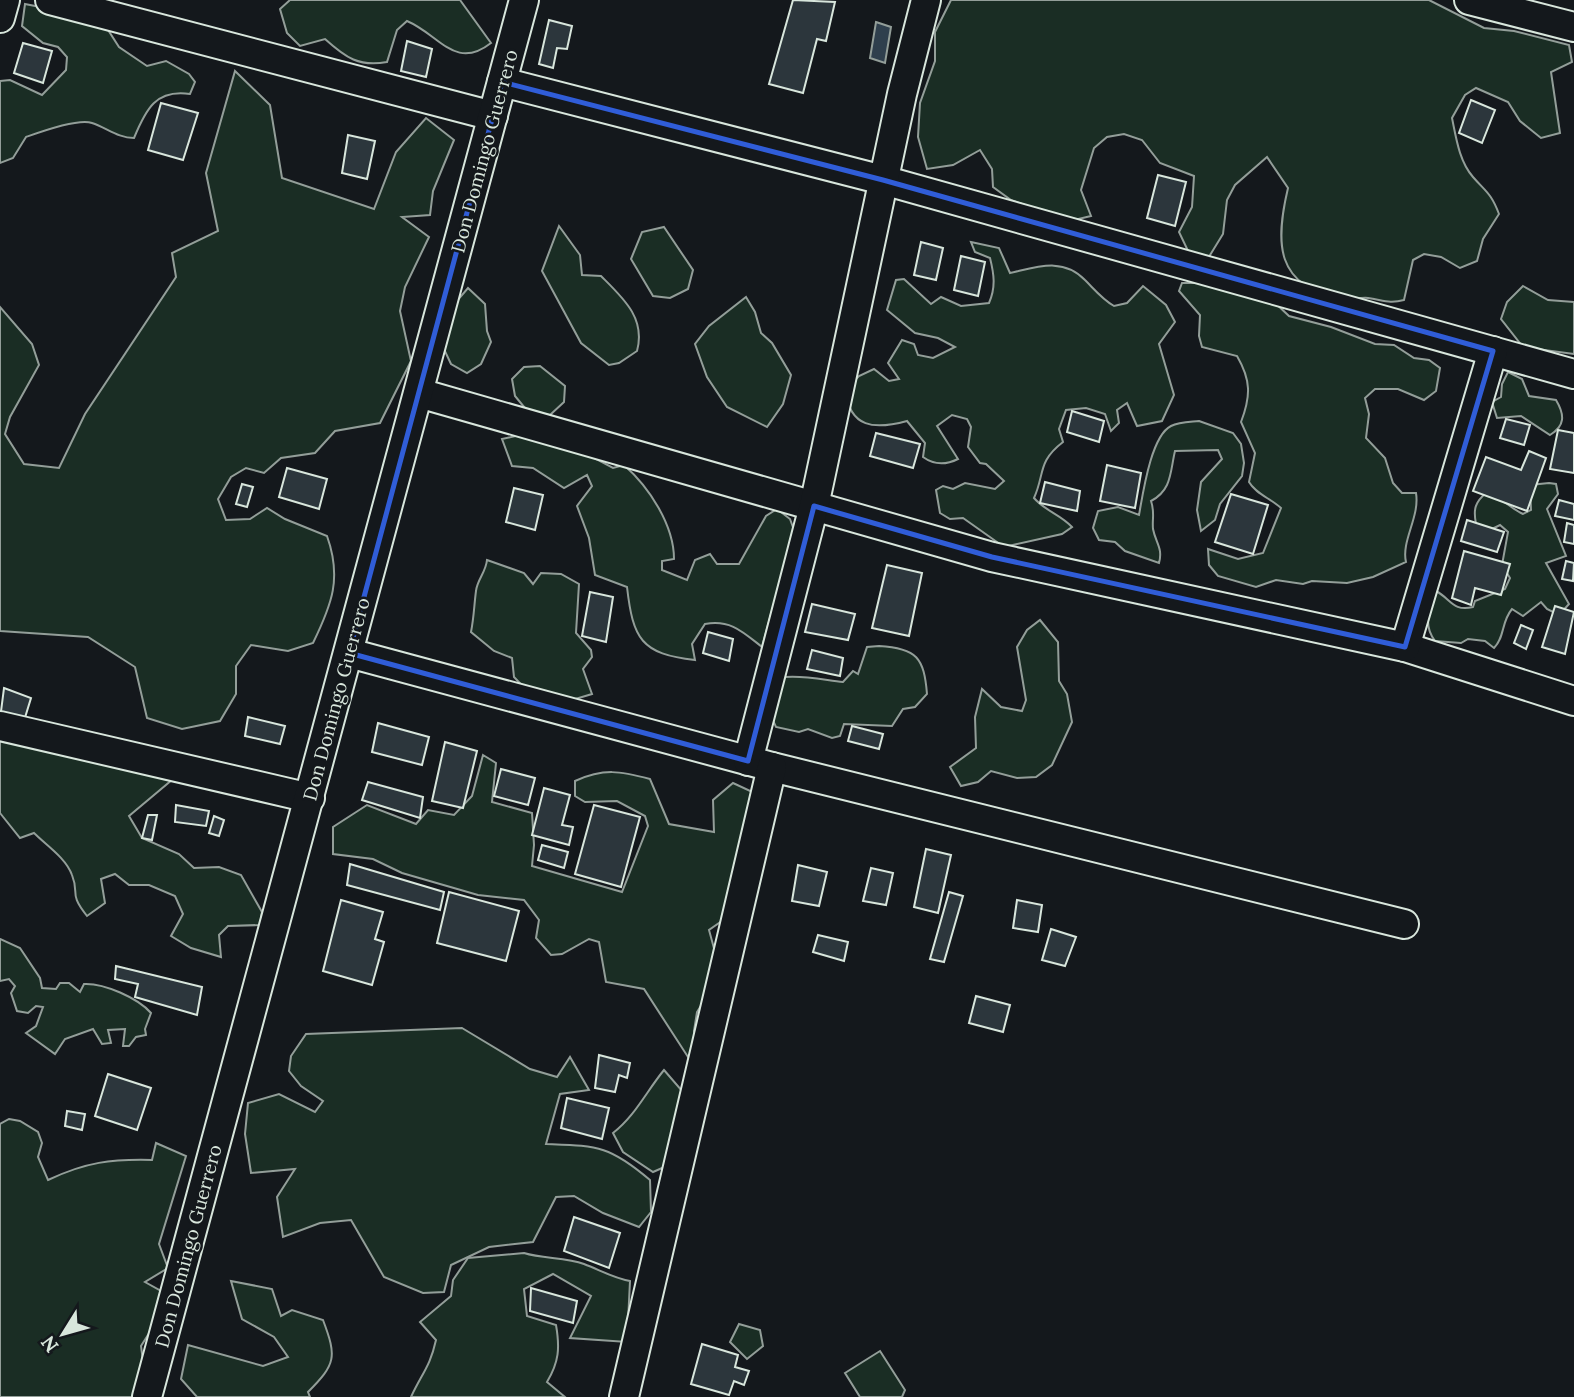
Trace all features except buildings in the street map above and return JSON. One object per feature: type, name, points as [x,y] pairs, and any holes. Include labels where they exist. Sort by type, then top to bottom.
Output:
[{"type":"street","points":[[0,18],[5,0]]},
{"type":"street","points":[[50,0],[493,116]]},
{"type":"street","name":"Don Domingo Guerrero","points":[[148,1397],[524,0]]},
{"type":"street","points":[[624,1397],[883,180],[926,0]]},
{"type":"street","points":[[1469,0],[1574,27]]},
{"type":"street","points":[[502,82],[883,180],[1574,374]]},
{"type":"street","points":[[1405,647],[1493,351]]},
{"type":"street","points":[[419,393],[992,557],[1405,647],[1574,701]]},
{"type":"street","points":[[349,653],[760,764],[1404,924]]},
{"type":"street","points":[[0,726],[310,798]]},
{"type":"highlighted area","points":[[502,82],[883,180],[1493,351],[1405,647],[992,557],[814,506],[748,761],[349,653]]},
{"type":"green space","points":[[290,0],[460,0],[491,43],[478,51],[457,52],[407,21],[397,30],[387,62],[361,62],[346,56],[325,39],[300,46],[287,33],[280,9]]},
{"type":"green space","points":[[951,0],[1429,0],[1484,28],[1514,31],[1569,45],[1572,62],[1551,72],[1560,133],[1541,138],[1520,121],[1508,102],[1476,88],[1465,95],[1452,118],[1464,164],[1491,197],[1499,214],[1483,239],[1477,261],[1460,268],[1441,257],[1424,254],[1413,260],[1404,300],[1390,302],[1365,298],[1344,299],[1319,293],[1303,284],[1292,273],[1282,244],[1288,188],[1267,157],[1235,185],[1227,200],[1223,234],[1207,260],[1189,253],[1179,232],[1192,207],[1194,176],[1160,163],[1142,140],[1124,134],[1107,137],[1094,148],[1081,190],[1091,216],[1070,221],[1011,200],[993,187],[992,169],[980,150],[953,165],[927,169],[918,137],[920,103],[935,61],[935,32]]},
{"type":"green space","points":[[25,4],[101,19],[119,47],[147,66],[166,61],[189,74],[195,82],[190,94],[169,95],[154,103],[143,118],[134,138],[118,135],[92,123],[69,124],[26,137],[13,158],[0,163],[0,81],[10,80],[42,95],[66,70],[67,57],[58,47],[43,43],[22,26]]},
{"type":"green space","points":[[235,71],[270,105],[282,178],[374,209],[396,152],[426,118],[454,140],[433,191],[430,215],[402,217],[429,237],[405,287],[400,311],[411,361],[380,423],[335,431],[315,453],[281,458],[264,473],[246,468],[231,477],[218,499],[226,520],[250,519],[267,508],[285,519],[327,536],[334,565],[334,578],[330,603],[320,629],[313,643],[288,651],[251,645],[236,666],[236,694],[220,721],[182,729],[147,718],[135,667],[88,637],[0,631],[0,307],[32,344],[39,365],[10,417],[5,434],[24,464],[59,468],[85,414],[176,277],[172,253],[218,231],[206,173]]},
{"type":"green space","points":[[559,226],[580,255],[582,275],[601,276],[631,309],[638,328],[637,351],[619,363],[609,365],[581,343],[542,271]]},
{"type":"green space","points":[[664,227],[693,270],[688,289],[670,298],[653,296],[631,259],[642,232]]},
{"type":"green space","points":[[971,242],[999,248],[1010,273],[1049,266],[1068,268],[1114,306],[1127,303],[1143,286],[1166,305],[1175,322],[1159,344],[1174,395],[1162,421],[1137,426],[1127,403],[1117,410],[1119,423],[1111,431],[1105,414],[1086,408],[1066,410],[1059,429],[1063,442],[1045,462],[1034,498],[1072,527],[1062,534],[1004,547],[963,518],[950,519],[940,513],[936,490],[943,486],[953,489],[965,483],[995,489],[1004,481],[986,464],[980,463],[968,447],[971,427],[967,419],[952,415],[937,426],[958,459],[936,463],[923,457],[925,443],[907,421],[884,425],[865,423],[852,412],[845,390],[859,376],[874,369],[889,381],[899,379],[888,363],[902,340],[914,344],[918,355],[933,358],[955,347],[938,338],[915,333],[887,310],[896,280],[904,279],[931,304],[941,297],[961,306],[989,303],[994,280],[990,258],[975,252]]},
{"type":"green space","points":[[1182,283],[1202,283],[1272,300],[1289,316],[1331,327],[1375,344],[1394,345],[1414,358],[1429,360],[1440,368],[1436,391],[1424,400],[1398,389],[1375,389],[1365,398],[1369,414],[1366,438],[1385,458],[1393,483],[1402,493],[1416,493],[1417,502],[1406,546],[1406,562],[1373,577],[1347,583],[1312,581],[1303,584],[1276,580],[1256,587],[1218,576],[1209,565],[1208,549],[1238,559],[1263,553],[1281,508],[1255,490],[1249,482],[1255,453],[1241,422],[1247,404],[1248,388],[1242,365],[1237,356],[1202,347],[1199,336],[1200,315],[1179,291]]},
{"type":"green space","points":[[1523,286],[1548,300],[1574,302],[1574,354],[1523,347],[1501,319],[1507,302]]},
{"type":"green space","points":[[468,288],[485,304],[487,331],[491,342],[481,364],[467,373],[451,364],[442,345],[456,302]]},
{"type":"green space","points":[[746,297],[755,312],[761,333],[772,343],[791,375],[783,404],[767,427],[727,407],[707,377],[695,344],[709,326]]},
{"type":"green space","points":[[540,366],[565,386],[564,402],[550,415],[529,413],[515,396],[512,379],[524,367]]},
{"type":"green space","points":[[1508,372],[1522,379],[1529,396],[1556,400],[1562,420],[1555,432],[1550,435],[1521,416],[1497,418],[1492,402],[1501,397],[1502,384]]},
{"type":"green space","points":[[1199,421],[1233,433],[1241,444],[1244,463],[1242,476],[1220,504],[1215,520],[1201,531],[1197,510],[1201,482],[1222,459],[1218,450],[1175,451],[1167,486],[1151,501],[1153,529],[1160,553],[1159,563],[1125,551],[1115,542],[1099,540],[1093,528],[1098,511],[1118,507],[1139,515],[1149,466],[1164,432],[1174,425]]},
{"type":"green space","points":[[520,435],[585,453],[613,468],[624,465],[651,495],[670,533],[674,559],[662,561],[662,570],[687,580],[695,560],[710,554],[717,564],[739,564],[766,516],[777,509],[790,519],[794,530],[762,647],[736,628],[722,623],[705,624],[692,644],[695,660],[662,653],[643,641],[633,620],[627,587],[595,575],[589,538],[577,506],[592,486],[587,475],[564,488],[533,468],[512,466],[502,439]]},
{"type":"green space","points":[[1556,484],[1558,494],[1547,509],[1566,556],[1546,563],[1569,604],[1559,615],[1547,609],[1541,602],[1523,616],[1512,609],[1494,648],[1485,641],[1435,641],[1428,622],[1436,591],[1456,606],[1473,607],[1475,601],[1505,589],[1510,578],[1502,565],[1508,532],[1500,525],[1488,531],[1476,524],[1477,503],[1487,492],[1523,514],[1531,510],[1530,485]]},
{"type":"green space","points":[[487,560],[524,573],[533,584],[541,573],[561,574],[579,584],[576,633],[591,650],[592,657],[583,669],[592,694],[572,700],[532,696],[514,677],[512,658],[494,651],[471,632],[477,587]]},
{"type":"green space","points":[[1040,620],[1058,642],[1059,681],[1067,694],[1072,722],[1052,765],[1036,777],[1017,778],[991,771],[978,782],[961,786],[950,767],[976,748],[975,717],[982,689],[1001,707],[1022,711],[1026,700],[1017,647],[1027,630]]},
{"type":"green space","points":[[867,647],[902,649],[916,657],[926,682],[927,694],[915,707],[903,709],[892,726],[844,724],[840,736],[832,738],[808,729],[799,732],[776,727],[769,712],[779,685],[785,677],[843,682],[853,671],[858,674]]},
{"type":"green space","points":[[0,734],[179,774],[129,816],[142,838],[179,854],[194,868],[219,867],[241,875],[262,912],[260,925],[228,926],[219,935],[221,957],[191,948],[171,936],[183,914],[175,896],[149,885],[129,885],[115,874],[101,879],[105,903],[87,916],[76,898],[74,882],[65,863],[34,833],[20,838],[0,813]]},
{"type":"green space","points":[[483,755],[496,763],[492,802],[532,813],[532,866],[622,892],[648,826],[645,816],[617,801],[585,802],[575,796],[575,781],[612,772],[650,779],[669,824],[714,832],[713,800],[733,783],[759,795],[732,914],[709,930],[715,952],[707,996],[697,1012],[694,1031],[698,1051],[688,1057],[644,989],[606,982],[599,942],[589,939],[562,954],[551,955],[536,938],[539,920],[524,900],[478,895],[402,873],[373,859],[333,854],[333,827],[367,805],[416,824],[428,810],[454,815],[472,796]]},
{"type":"green space","points":[[0,939],[20,948],[40,978],[42,988],[56,989],[60,983],[69,983],[80,992],[84,984],[92,984],[111,989],[138,1002],[151,1013],[145,1029],[146,1035],[136,1037],[129,1046],[123,1046],[125,1029],[108,1030],[111,1043],[102,1044],[93,1029],[65,1039],[55,1054],[26,1033],[36,1026],[43,1007],[36,1006],[28,1013],[17,1011],[11,993],[15,986],[9,979],[0,981]]},
{"type":"green space","points":[[462,1028],[530,1069],[557,1077],[570,1057],[589,1090],[560,1094],[546,1144],[602,1150],[624,1160],[650,1180],[651,1212],[639,1227],[603,1213],[574,1196],[556,1197],[533,1242],[489,1247],[451,1265],[444,1292],[423,1293],[384,1277],[351,1220],[320,1223],[283,1237],[277,1197],[295,1169],[251,1173],[245,1134],[248,1103],[279,1094],[315,1112],[323,1101],[301,1086],[289,1071],[291,1056],[306,1034]]},
{"type":"green space","points":[[664,1070],[683,1092],[669,1165],[653,1172],[623,1152],[613,1133],[634,1111]]},
{"type":"green space","points":[[9,1119],[20,1121],[38,1132],[42,1143],[38,1157],[48,1180],[99,1163],[152,1160],[156,1143],[186,1156],[159,1244],[168,1268],[145,1282],[161,1291],[167,1305],[141,1346],[146,1384],[143,1397],[0,1397],[0,1124]]},
{"type":"green space","points":[[524,1253],[577,1262],[630,1281],[627,1342],[570,1338],[591,1296],[553,1274],[524,1289],[527,1316],[556,1325],[558,1355],[547,1382],[565,1397],[411,1397],[428,1364],[436,1340],[420,1322],[451,1296],[453,1280],[468,1258]]},
{"type":"green space","points":[[231,1281],[272,1289],[281,1316],[292,1310],[323,1320],[332,1352],[331,1359],[329,1367],[308,1392],[310,1397],[197,1397],[181,1379],[188,1345],[263,1366],[288,1357],[274,1337],[242,1319]]},
{"type":"green space","points":[[739,1324],[760,1330],[763,1346],[747,1359],[730,1342]]},
{"type":"green space","points":[[880,1351],[905,1390],[902,1397],[860,1397],[845,1373]]},
{"type":"water","points":[[876,22],[891,27],[885,63],[870,58]]}]
